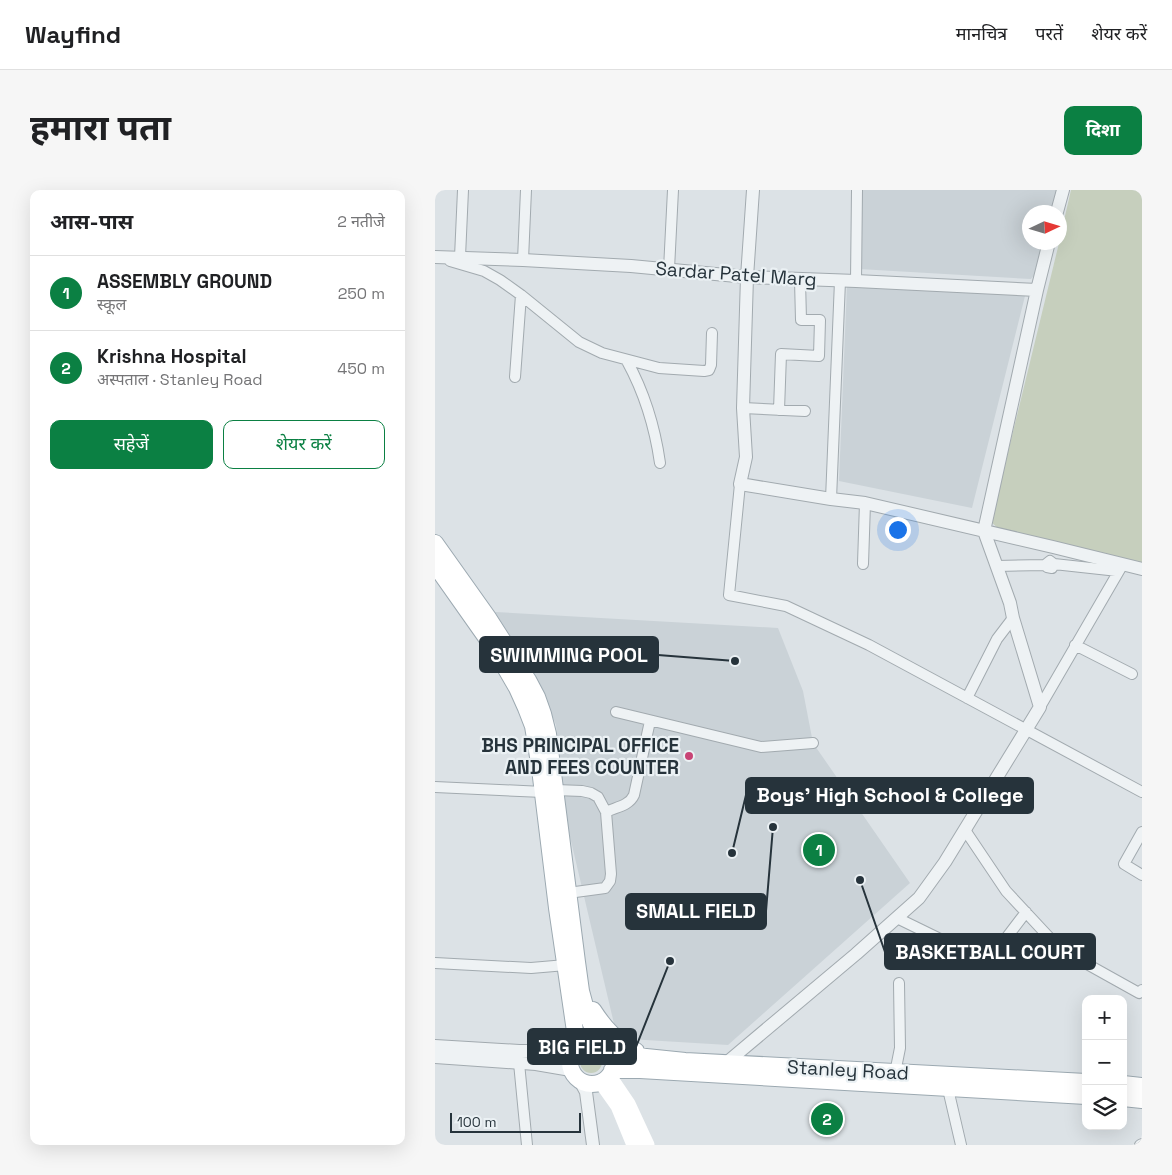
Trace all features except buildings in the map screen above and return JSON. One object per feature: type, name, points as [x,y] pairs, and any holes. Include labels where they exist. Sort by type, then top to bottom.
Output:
[{"type":"main road","points":[[435,543],[489,619],[528,680],[543,714],[548,734],[549,791],[557,908],[566,965],[574,1048]]},
{"type":"main road","points":[[435,565],[495,650],[526,708],[533,726],[549,791],[568,893],[581,991],[588,1017],[598,1040]]},
{"type":"main road","points":[[581,991],[609,1032],[615,1038],[646,1057]]},
{"type":"main road","points":[[591,1039],[603,1042],[611,1050],[614,1064],[607,1076],[590,1084],[576,1075],[570,1064],[570,1057],[574,1048],[583,1041],[591,1039]]},
{"type":"main road","name":"Stanley Road","points":[[611,1050],[646,1057],[725,1064],[1082,1082]]},
{"type":"main road","name":"Stanley Road","points":[[607,1076],[640,1070],[1082,1096]]},
{"type":"main road","points":[[607,1076],[635,1145]]},
{"type":"main road","points":[[607,1076],[628,1104],[647,1145]]},
{"type":"main road","points":[[1127,1084],[1142,1086]]},
{"type":"main road","points":[[1127,1098],[1142,1100]]},
{"type":"street","points":[[460,258],[463,190]]},
{"type":"street","points":[[523,260],[525,190]]},
{"type":"street","points":[[669,269],[673,190]]},
{"type":"street","points":[[753,190],[747,277],[743,408],[746,457],[739,484],[729,595],[786,606],[869,645],[1142,792]]},
{"type":"street","points":[[856,281],[857,190]]},
{"type":"street","points":[[1059,205],[1063,190]]},
{"type":"street","points":[[1039,707],[1010,603],[984,530],[1047,250]]},
{"type":"street","points":[[437,257],[484,271],[501,280],[579,342],[602,353],[627,361],[659,368],[709,370],[711,364],[712,333]]},
{"type":"street","name":"Sardar Patel Marg","points":[[437,257],[669,269],[800,280],[1037,290]]},
{"type":"street","points":[[779,410],[781,354],[819,356],[820,320],[801,320],[800,280]]},
{"type":"street","points":[[831,499],[840,281]]},
{"type":"street","points":[[515,376],[521,295]]},
{"type":"street","points":[[627,361],[637,379],[657,442],[660,463]]},
{"type":"street","points":[[743,408],[805,411]]},
{"type":"street","points":[[739,484],[865,503],[1053,547],[1120,567]]},
{"type":"street","points":[[863,564],[865,503]]},
{"type":"street","points":[[1050,563],[1053,547]]},
{"type":"street","points":[[997,566],[1050,563],[1142,569]]},
{"type":"street","points":[[725,1064],[857,954],[919,898],[945,862],[1026,730],[1120,567]]},
{"type":"street","points":[[967,698],[997,639],[1013,618]]},
{"type":"street","points":[[1075,645],[1132,674]]},
{"type":"street","points":[[616,712],[761,747],[813,743]]},
{"type":"street","points":[[606,812],[629,802],[634,795],[650,721]]},
{"type":"street","points":[[435,787],[582,791],[598,797],[606,812],[610,881],[605,888],[568,893]]},
{"type":"street","points":[[965,830],[1006,891],[1060,949],[1139,993],[1142,990]]},
{"type":"street","points":[[1142,832],[1124,864],[1142,876]]},
{"type":"street","points":[[897,918],[981,959],[991,958],[1026,912]]},
{"type":"street","points":[[435,962],[531,968],[566,965]]},
{"type":"street","points":[[895,1073],[900,1048],[899,983]]},
{"type":"street","points":[[435,1046],[519,1051],[574,1048]]},
{"type":"street","points":[[435,1057],[547,1065],[576,1075],[586,1092],[593,1145]]},
{"type":"street","points":[[519,1063],[527,1145]]},
{"type":"street","points":[[948,1089],[961,1145]]},
{"type":"shaded area","points":[[860,190],[1058,190],[1055,205],[1022,205],[1022,250],[1044,250],[1035,274],[1031,279],[859,269]]},
{"type":"shaded area","points":[[847,285],[1026,292],[972,508],[839,481]]},
{"type":"shaded area","points":[[495,612],[778,628],[803,691],[813,743],[910,883],[728,1045],[629,1039],[615,1028],[567,824],[556,725],[541,688]]},
{"type":"green space","points":[[1071,190],[1142,190],[1142,564],[999,529],[991,522],[1057,250],[1067,250],[1067,208]]},
{"type":"green space","points":[[591,1051],[599,1054],[602,1062],[599,1070],[591,1073],[583,1070],[580,1062],[583,1054]]},
{"type":"place","name":"SWIMMING POOL","points":[[735,661]]},
{"type":"place","name":"BHS PRINCIPAL OFFICE AND FEES COUNTER","points":[[689,756]]},
{"type":"place","name":"SMALL FIELD","points":[[773,827]]},
{"type":"place","name":"ASSEMBLY GROUND","points":[[819,850]]},
{"type":"place","name":"Boys' High School & College","points":[[732,853]]},
{"type":"place","name":"BASKETBALL COURT","points":[[860,880]]},
{"type":"place","name":"BIG FIELD","points":[[670,961]]},
{"type":"place","name":"Krishna Hospital","points":[[827,1119]]}]
